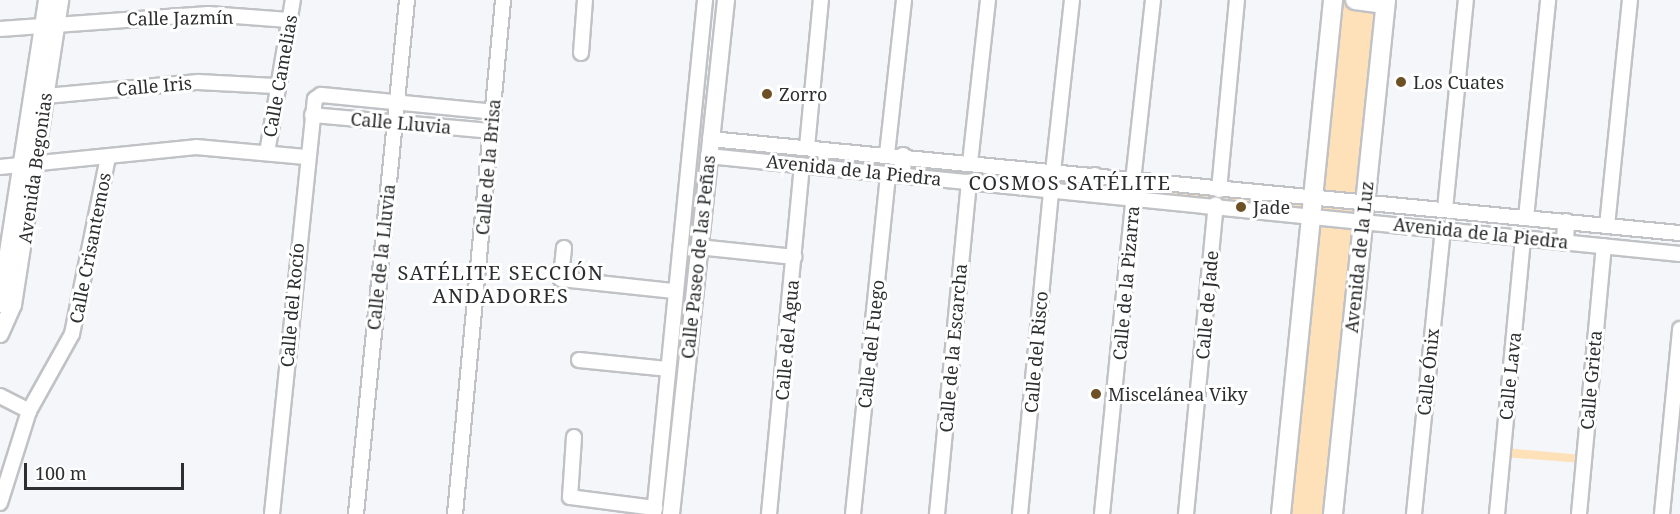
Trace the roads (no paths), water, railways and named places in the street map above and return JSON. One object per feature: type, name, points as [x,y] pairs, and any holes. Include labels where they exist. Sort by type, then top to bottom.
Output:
[{"type":"main road","points":[[1281,514],[1333,0]]},
{"type":"main road","points":[[1355,0],[1386,2]]},
{"type":"main road","name":"Avenida de la Luz","points":[[1333,514],[1386,2]]},
{"type":"street","name":"Avenida Begonias","points":[[47,0],[51,23]]},
{"type":"street","name":"Avenida Begonias","points":[[0,334],[13,235],[29,164],[51,23],[60,0]]},
{"type":"street","name":"Calle Camelias","points":[[267,153],[275,86],[293,0]]},
{"type":"street","name":"Calle de la Lluvia","points":[[356,514],[407,0]]},
{"type":"street","name":"Calle de la Brisa","points":[[454,514],[503,0]]},
{"type":"street","points":[[581,53],[585,0]]},
{"type":"street","name":"Calle Paseo de las Peñas","points":[[655,511],[674,291],[705,0]]},
{"type":"street","name":"Calle Paseo de las Peñas","points":[[671,514],[726,0]]},
{"type":"street","points":[[807,147],[821,0]]},
{"type":"street","points":[[895,174],[904,0]]},
{"type":"street","points":[[970,163],[988,0]]},
{"type":"street","points":[[1053,172],[1071,0]]},
{"type":"street","name":"Calle de la Pizarra","points":[[1133,181],[1153,0]]},
{"type":"street","points":[[1219,190],[1237,0]]},
{"type":"street","points":[[1445,209],[1466,0]]},
{"type":"street","points":[[1526,218],[1548,0]]},
{"type":"street","points":[[1607,226],[1630,0]]},
{"type":"street","name":"Calle Jazmín","points":[[0,29],[51,23],[208,14],[289,20]]},
{"type":"street","name":"Calle Iris","points":[[40,96],[198,82],[275,86]]},
{"type":"street","name":"Calle Lluvia","points":[[317,96],[493,112]]},
{"type":"street","name":"Calle del Rocío","points":[[272,514],[306,157],[317,96]]},
{"type":"street","name":"Calle Lluvia","points":[[312,115],[491,131]]},
{"type":"street","points":[[0,167],[196,147],[306,157]]},
{"type":"street","name":"Avenida de la Piedra","points":[[709,147],[807,147],[1095,176],[1219,190],[1312,207],[1364,221],[1680,254]]},
{"type":"street","name":"Avenida de la Piedra","points":[[709,147],[802,166],[1051,190],[1216,204],[1312,207],[1366,201],[1680,233]]},
{"type":"street","name":"Calle Crisantemos","points":[[0,503],[28,411],[72,334],[108,157]]},
{"type":"street","name":"Calle del Agua","points":[[769,514],[802,166]]},
{"type":"street","name":"Calle del Fuego","points":[[853,514],[895,174]]},
{"type":"street","points":[[1094,193],[1095,176]]},
{"type":"street","name":"Calle de la Escarcha","points":[[937,514],[969,182]]},
{"type":"street","name":"Calle del Risco","points":[[1020,514],[1051,190]]},
{"type":"street","name":"Calle de la Pizarra","points":[[1102,514],[1134,196]]},
{"type":"street","name":"Calle de Jade","points":[[1186,514],[1216,204]]},
{"type":"street","points":[[1565,242],[1566,222]]},
{"type":"street","name":"Calle Ónix","points":[[1414,514],[1443,229]]},
{"type":"street","name":"Calle Lava","points":[[1497,514],[1524,237]]},
{"type":"street","name":"Calle Grieta","points":[[1579,514],[1604,246]]},
{"type":"street","points":[[698,247],[794,257]]},
{"type":"street","points":[[564,248],[561,279],[674,291]]},
{"type":"street","points":[[1662,514],[1680,329]]},
{"type":"street","points":[[579,360],[667,369]]},
{"type":"street","points":[[0,396],[28,411]]},
{"type":"street","points":[[574,437],[570,497],[655,511]]},
{"type":"place","name":"Los Cuates","points":[[1401,82]]},
{"type":"place","name":"Zorro","points":[[767,94]]},
{"type":"place","name":"Jade","points":[[1241,207]]},
{"type":"place","name":"Miscelánea Viky","points":[[1096,394]]},
{"type":"district","name":"COSMOS SATÉLITE","points":[[1070,182]]},
{"type":"district","name":"SATÉLITE SECCIÓN ANDADORES","points":[[501,284]]}]
